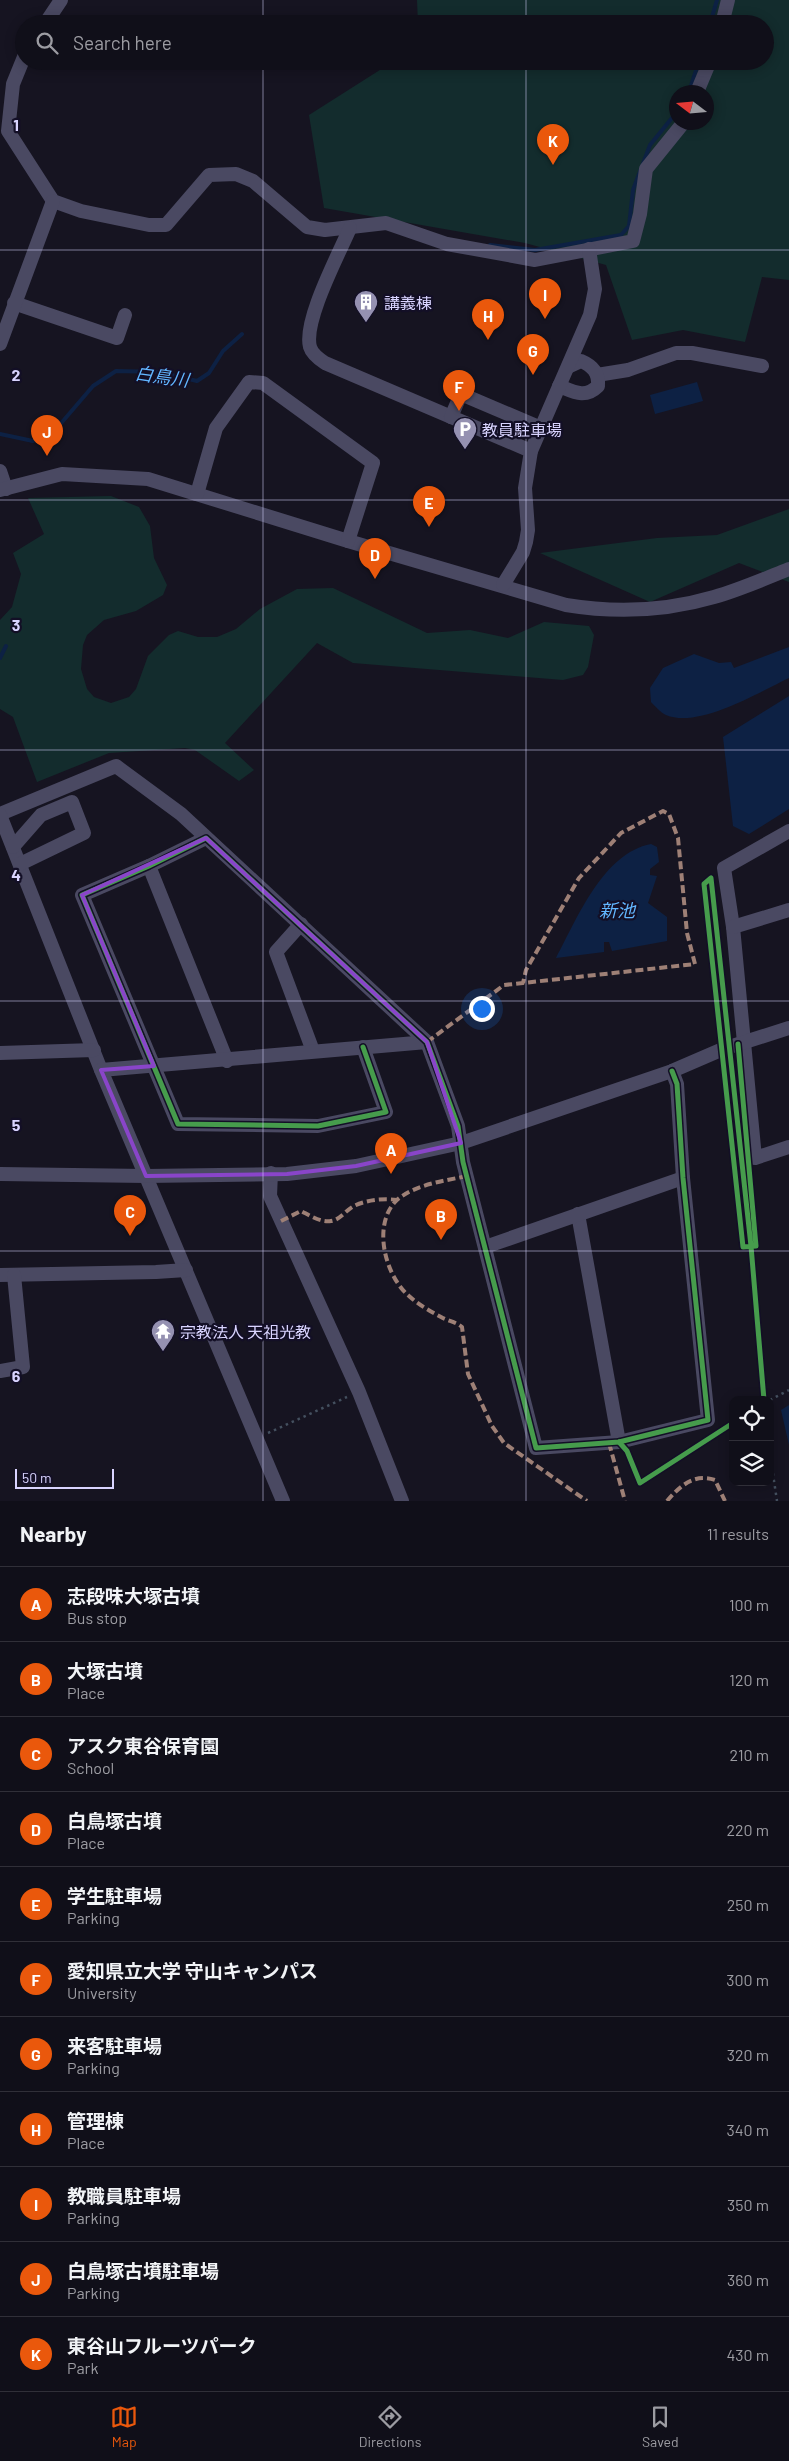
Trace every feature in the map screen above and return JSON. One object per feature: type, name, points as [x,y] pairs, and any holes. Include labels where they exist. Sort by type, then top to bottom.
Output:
[{"type":"street","points":[[51,15],[61,0]]},
{"type":"street","points":[[724,15],[728,0]]},
{"type":"street","points":[[19,70],[4,110],[8,131],[54,201],[81,211],[149,225],[166,225],[209,175],[236,174],[253,181],[307,226],[326,230],[386,223],[447,244],[535,260],[633,241],[640,214],[646,169],[678,130]]},
{"type":"street","points":[[700,85],[706,70]]},
{"type":"street","points":[[1,337],[54,201]]},
{"type":"street","points":[[350,228],[309,323],[310,347],[315,356],[325,363],[531,451]]},
{"type":"street","points":[[503,585],[523,552],[526,542],[528,530],[525,488],[531,451],[568,367],[594,300],[589,249]]},
{"type":"street","points":[[14,303],[117,338],[125,315]]},
{"type":"street","points":[[597,375],[628,370],[676,353],[692,353],[762,366]]},
{"type":"street","points":[[559,386],[581,394],[592,392],[598,386],[597,375],[591,365],[581,361],[568,367]]},
{"type":"street","points":[[197,494],[216,428],[249,382],[263,383],[372,462],[348,541]]},
{"type":"street","points":[[451,417],[460,394],[541,428]]},
{"type":"street","points":[[0,471],[3,489],[62,474],[148,479],[348,541],[566,605],[595,610],[645,610],[713,598],[789,570]]},
{"type":"street","points":[[283,1501],[101,1070],[0,814],[116,766],[181,814],[427,1042],[458,1126],[464,1162],[536,1448],[619,1442],[708,1420],[683,1178],[677,1084],[672,1071]]},
{"type":"street","points":[[13,847],[42,815],[72,802],[84,833],[20,864]]},
{"type":"street","points":[[789,831],[724,868],[733,927],[755,1158],[789,1147]]},
{"type":"street","points":[[206,838],[149,866],[82,895],[178,1124],[318,1126],[386,1112],[363,1047]]},
{"type":"street","points":[[149,866],[227,1061]]},
{"type":"street","points":[[733,927],[789,910]]},
{"type":"street","points":[[301,924],[276,952],[313,1051]]},
{"type":"street","points":[[0,1174],[146,1176],[271,1174],[356,1166],[461,1143],[672,1071],[723,1048],[789,1028]]},
{"type":"street","points":[[101,1070],[227,1061],[313,1051],[427,1042]]},
{"type":"street","points":[[0,1053],[94,1050]]},
{"type":"street","points":[[271,1174],[270,1196],[359,1392],[402,1501]]},
{"type":"street","points":[[485,1248],[683,1178]]},
{"type":"street","points":[[578,1214],[619,1442]]},
{"type":"street","points":[[0,1371],[24,1367],[7,1275],[186,1270]]},
{"type":"path","points":[[723,1048],[704,884],[711,878],[751,1246],[764,1396]]},
{"type":"path","points":[[774,1398],[789,1390]]},
{"type":"path","points":[[258,1438],[359,1392]]},
{"type":"path","points":[[619,1442],[627,1451],[640,1483],[729,1426]]},
{"type":"path","points":[[774,1481],[777,1501]]},
{"type":"highlighted area","points":[[206,838],[427,1042],[461,1143],[356,1166],[287,1174],[146,1176],[101,1070],[154,1066],[82,895]]},
{"type":"green space","points":[[417,0],[789,0],[789,280],[762,277],[745,342],[683,330],[632,340],[606,265],[525,243],[324,208],[309,115],[380,70],[774,70],[774,15],[418,15]]},
{"type":"green space","points":[[111,496],[139,507],[150,526],[154,558],[167,585],[163,595],[136,611],[104,620],[87,635],[83,645],[81,669],[87,689],[94,697],[111,703],[129,697],[136,689],[148,656],[169,635],[178,631],[198,637],[217,637],[236,629],[260,609],[297,589],[333,588],[427,633],[470,630],[508,638],[544,622],[589,626],[594,635],[588,667],[583,675],[563,680],[353,663],[317,643],[225,743],[254,770],[239,781],[195,750],[185,748],[109,753],[37,782],[13,717],[0,709],[0,620],[12,607],[21,574],[13,553],[44,534],[28,498]]},
{"type":"green space","points":[[789,509],[789,582],[739,563],[650,602],[540,553],[657,538],[717,535]]},
{"type":"water","points":[[697,382],[703,401],[655,414],[650,395]]},
{"type":"water","points":[[789,647],[789,678],[729,707],[695,717],[680,718],[664,714],[651,702],[650,688],[663,668],[694,654],[719,663],[731,662],[734,668]]},
{"type":"water","points":[[789,696],[789,809],[749,834],[733,826],[723,737]]},
{"type":"water","name":"新池","points":[[651,844],[657,847],[659,862],[650,869],[650,875],[657,876],[648,903],[667,917],[667,941],[612,951],[609,942],[604,942],[604,952],[556,958],[583,907],[605,874],[619,860],[634,850]]},
{"type":"water","points":[[789,1405],[789,1445],[781,1410]]},
{"type":"waterway","points":[[713,15],[717,0]]},
{"type":"waterway","points":[[691,85],[696,70]]},
{"type":"waterway","points":[[490,245],[535,250],[621,235],[629,226],[633,190],[650,145],[669,122]]},
{"type":"waterway","name":"白鳥川","points":[[0,434],[33,441],[57,428],[93,386],[116,371],[159,372],[197,381],[209,373],[223,351],[242,334]]},
{"type":"waterway","points":[[0,658],[6,646]]},
{"type":"marked path","points":[[427,1042],[504,985],[523,983],[695,964],[687,933],[678,838],[669,814],[663,811],[621,833],[579,878],[526,970],[523,983]]},
{"type":"marked path","points":[[467,1176],[422,1186],[398,1199],[390,1209],[385,1221],[383,1235],[388,1263],[393,1276],[409,1296],[429,1310],[462,1327],[468,1374],[492,1426],[504,1443],[587,1501]]},
{"type":"marked path","points":[[281,1221],[301,1211],[319,1220],[331,1221],[337,1219],[354,1206],[364,1202],[381,1199],[397,1200]]},
{"type":"marked path","points":[[609,1443],[625,1501]]},
{"type":"marked path","points":[[667,1501],[682,1486],[700,1478],[715,1480],[725,1501]]},
{"type":"cycle path","points":[[363,1047],[386,1112],[318,1126],[178,1124],[82,895],[149,866],[206,838],[427,1042],[458,1126],[463,1162],[536,1448],[619,1442],[708,1420],[683,1178],[677,1084],[672,1071]]},
{"type":"cycle path","points":[[711,878],[751,1246],[743,1247],[704,884],[711,878]]},
{"type":"cycle path","points":[[738,1044],[756,1246],[751,1246]]},
{"type":"cycle path","points":[[751,1246],[764,1396]]},
{"type":"cycle path","points":[[619,1442],[627,1451],[640,1483],[729,1426]]},
{"type":"place","name":"東谷山フルーツパーク","points":[[553,165]]},
{"type":"place","name":"教職員駐車場","points":[[545,319]]},
{"type":"place","name":"講義棟","points":[[366,323]]},
{"type":"place","name":"管理棟","points":[[488,340]]},
{"type":"place","name":"来客駐車場","points":[[533,375]]},
{"type":"place","name":"愛知県立大学 守山キャンパス","points":[[459,411]]},
{"type":"place","name":"教員駐車場","points":[[465,450]]},
{"type":"place","name":"白鳥塚古墳駐車場","points":[[47,456]]},
{"type":"place","name":"学生駐車場","points":[[429,527]]},
{"type":"place","name":"白鳥塚古墳","points":[[375,579]]},
{"type":"place","name":"志段味大塚古墳","points":[[391,1174]]},
{"type":"place","name":"アスク東谷保育園","points":[[130,1236]]},
{"type":"place","name":"大塚古墳","points":[[441,1240]]},
{"type":"place","name":"宗教法人 天祖光教","points":[[163,1352]]}]
